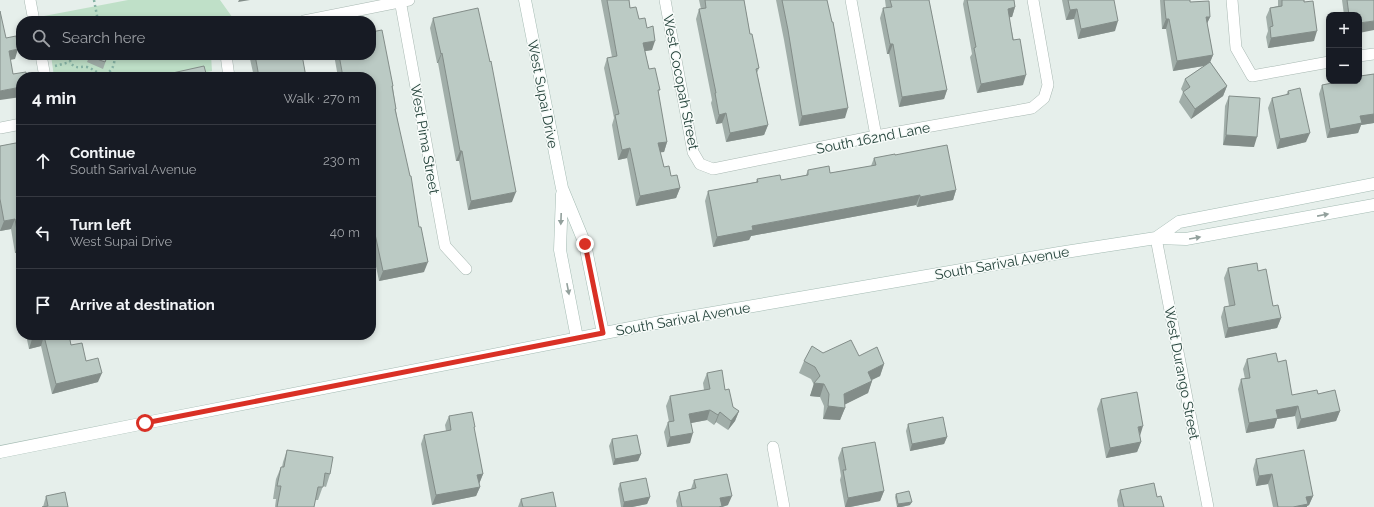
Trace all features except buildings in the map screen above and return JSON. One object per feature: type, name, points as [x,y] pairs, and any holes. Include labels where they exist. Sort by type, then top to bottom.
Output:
[{"type":"main road","name":"West Supai Drive","points":[[525,0],[562,188],[585,244],[603,333]]},
{"type":"main road","name":"South Sarival Avenue","points":[[1156,238],[1179,222],[1374,184]]},
{"type":"main road","name":"West Supai Drive","points":[[562,188],[560,250],[577,338]]},
{"type":"main road","name":"South Sarival Avenue","points":[[0,452],[603,333],[1059,253],[1156,238],[1186,239],[1374,205]]},
{"type":"street","points":[[31,0],[33,16]]},
{"type":"street","points":[[328,16],[403,0]]},
{"type":"street","name":"West Pima Street","points":[[403,0],[445,246],[466,269]]},
{"type":"street","name":"West Cocopah Street","points":[[665,0],[693,152],[700,164]]},
{"type":"street","points":[[851,0],[876,136]]},
{"type":"street","name":"South 162nd Lane","points":[[700,164],[713,169],[876,136],[1032,108],[1044,98],[1048,85],[1033,0]]},
{"type":"street","points":[[1232,0],[1236,48],[1252,76],[1326,63]]},
{"type":"street","points":[[1362,56],[1374,54]]},
{"type":"street","points":[[42,60],[44,72]]},
{"type":"street","points":[[226,60],[228,72]]},
{"type":"street","points":[[0,128],[16,125]]},
{"type":"street","name":"West Durango Street","points":[[1156,238],[1208,507]]},
{"type":"street","points":[[773,447],[784,507]]},
{"type":"path","points":[[94,0],[97,16]]},
{"type":"path","points":[[108,72],[114,66],[114,60]]},
{"type":"path","points":[[46,72],[70,62],[77,68],[87,67],[97,72]]},
{"type":"green space","points":[[128,0],[220,0],[231,16],[44,16]]},
{"type":"green space","points":[[52,60],[211,60],[212,71],[207,72],[53,72]]},
{"type":"route","points":[[145,423],[603,333],[585,244]]}]
